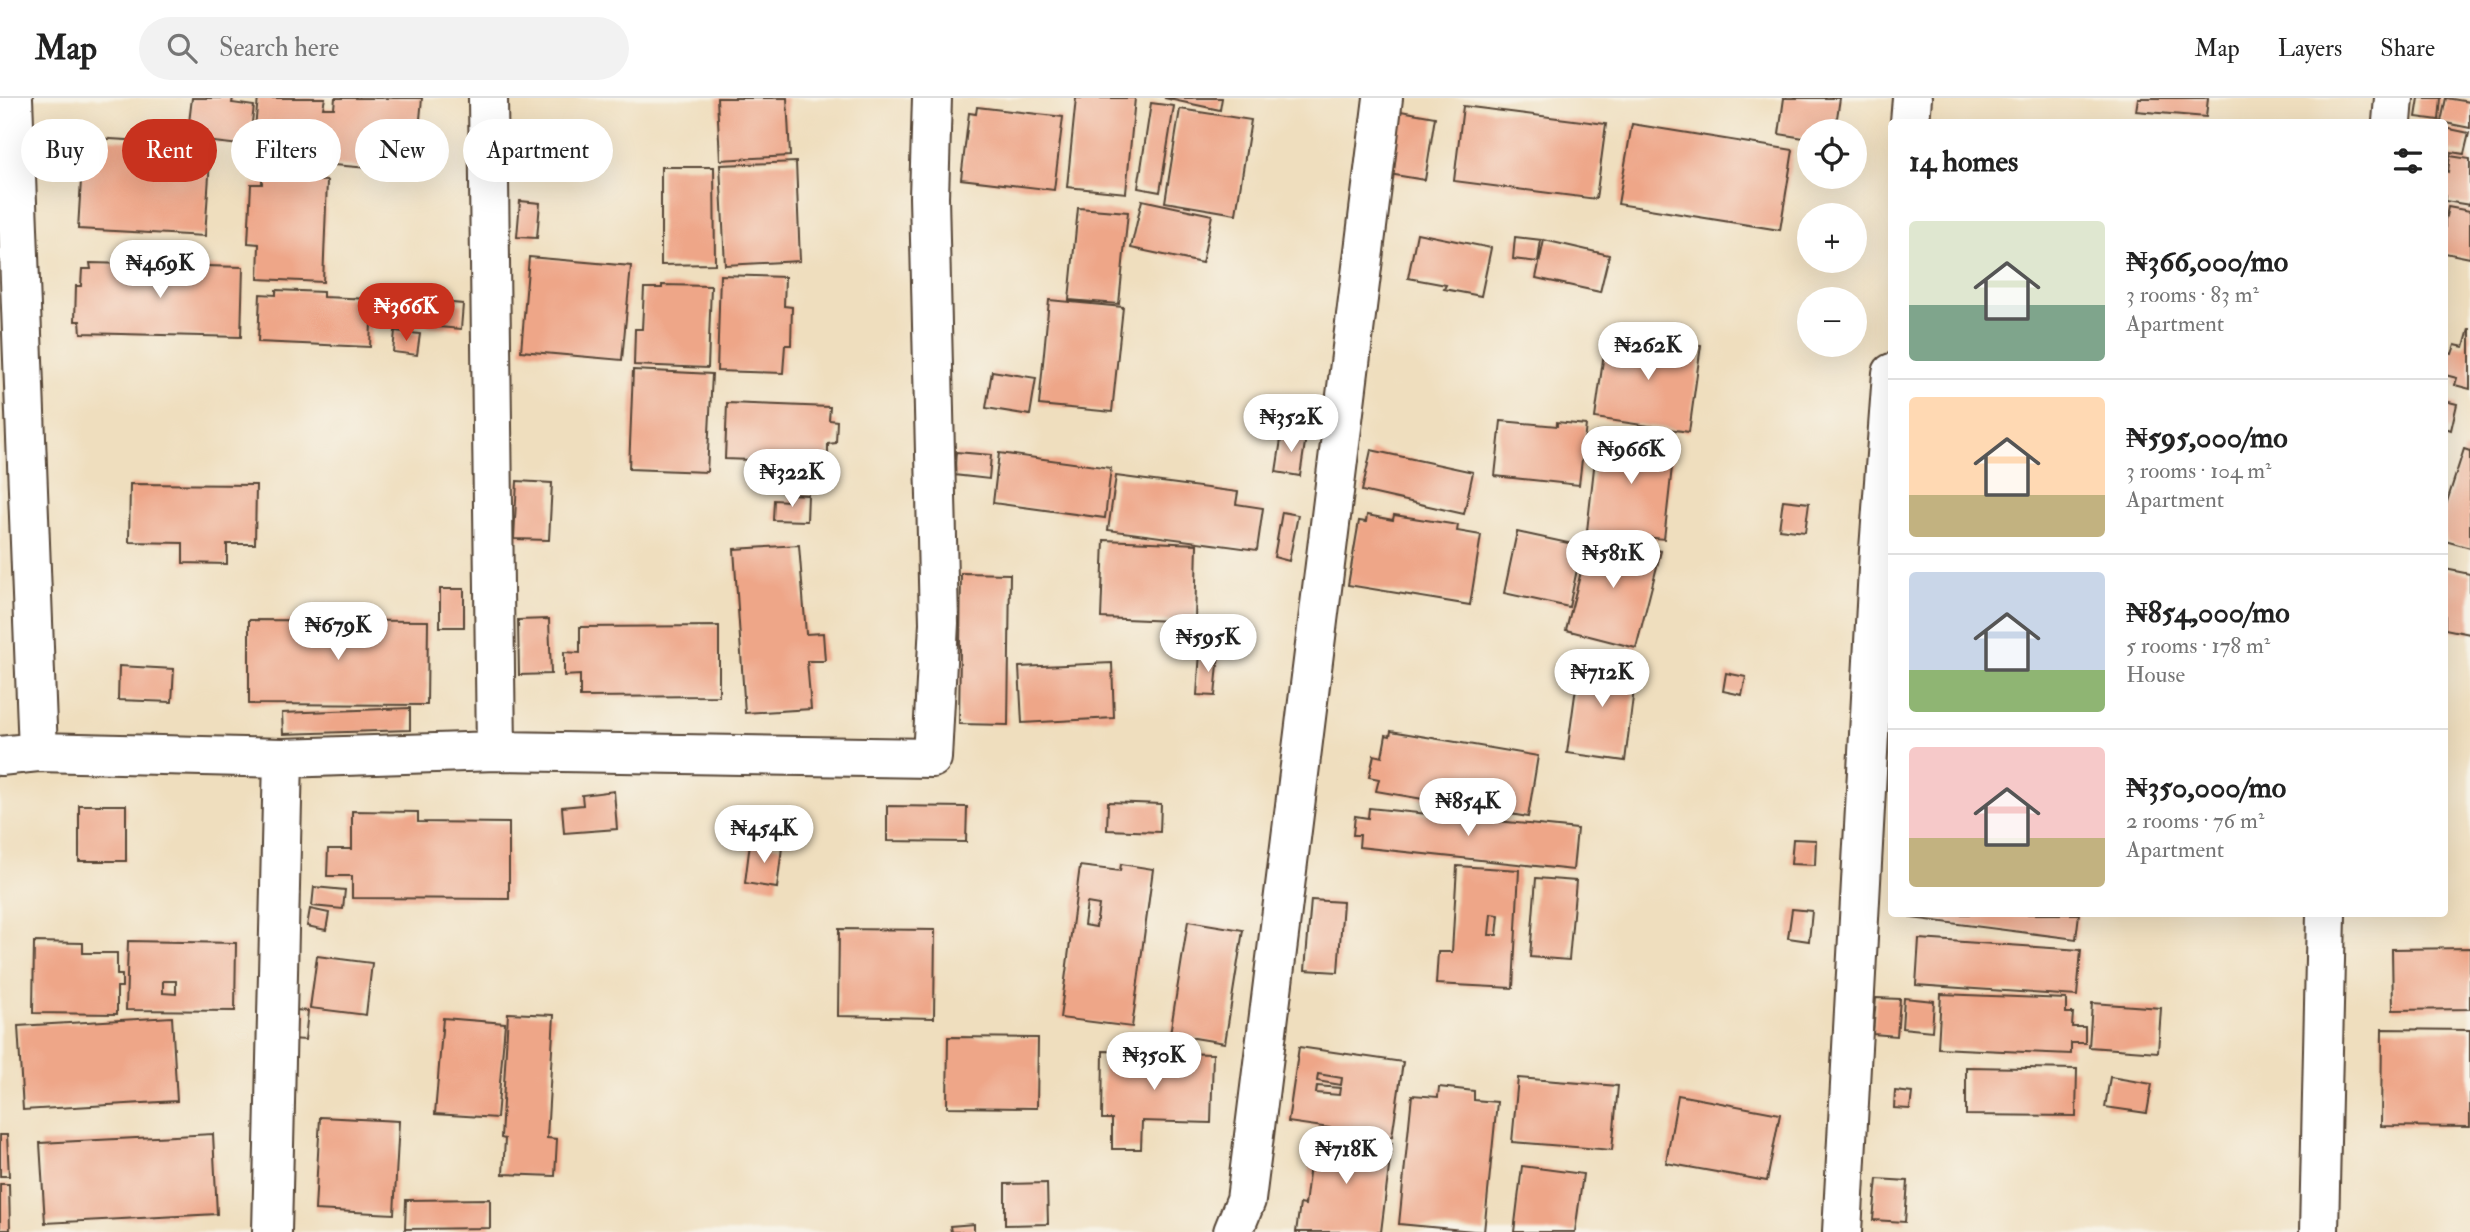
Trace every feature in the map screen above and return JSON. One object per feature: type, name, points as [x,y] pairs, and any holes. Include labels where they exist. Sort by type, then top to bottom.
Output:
[{"type":"street","points":[[13,98],[38,752]]},
{"type":"street","points":[[488,98],[496,751]]},
{"type":"street","points":[[0,756],[38,752],[283,758],[496,751],[932,758],[939,623],[929,197],[932,98]]},
{"type":"street","points":[[1233,1232],[1246,1200],[1383,98]]},
{"type":"street","points":[[1910,119],[1912,98]]},
{"type":"street","points":[[2392,119],[2395,98]]},
{"type":"street","points":[[1842,1232],[1888,427]]},
{"type":"street","points":[[272,1232],[283,758]]},
{"type":"street","points":[[2319,1232],[2326,917]]},
{"type":"building","points":[[192,98],[233,98],[232,103],[254,106],[252,119],[231,119],[231,144],[217,142],[217,119],[189,119]]},
{"type":"building","points":[[258,98],[325,98],[323,108],[334,108],[335,98],[422,98],[420,119],[355,119],[355,167],[341,166],[341,119],[256,119]]},
{"type":"building","points":[[717,98],[787,98],[790,156],[720,160]]},
{"type":"building","points":[[1076,98],[1135,98],[1126,193],[1067,187]]},
{"type":"building","points":[[1164,98],[1222,98],[1220,110]]},
{"type":"building","points":[[1784,98],[1840,98],[1837,119],[1797,119],[1797,137],[1779,134]]},
{"type":"building","points":[[2138,98],[2208,98],[2206,117],[2136,111]]},
{"type":"building","points":[[2419,98],[2441,98],[2439,119],[2416,117]]},
{"type":"building","points":[[2446,98],[2470,102],[2470,128],[2448,123],[2448,119],[2442,119]]},
{"type":"building","points":[[1151,103],[1174,106],[1160,192],[1138,188]]},
{"type":"building","points":[[1463,106],[1606,124],[1596,199],[1454,181]]},
{"type":"building","points":[[977,107],[1063,117],[1054,190],[961,179],[969,113],[976,114]]},
{"type":"building","points":[[1180,109],[1251,120],[1236,214],[1165,202]]},
{"type":"building","points":[[1395,110],[1435,117],[1425,180],[1377,172]]},
{"type":"building","points":[[1632,124],[1793,150],[1780,230],[1618,204]]},
{"type":"building","points":[[2448,129],[2469,133],[2464,154],[2451,152],[2450,157]]},
{"type":"building","points":[[108,139],[122,140],[122,182],[209,182],[205,236],[78,229],[81,182],[108,182]]},
{"type":"building","points":[[2450,156],[2470,159],[2470,205],[2448,201]]},
{"type":"building","points":[[796,162],[800,261],[725,265],[720,165]]},
{"type":"building","points":[[661,167],[714,167],[715,264],[661,265]]},
{"type":"building","points":[[327,182],[323,282],[258,279],[259,244],[248,243],[251,184]]},
{"type":"building","points":[[1142,200],[1212,215],[1202,263],[1131,248]]},
{"type":"building","points":[[520,201],[540,203],[537,238],[517,237]]},
{"type":"building","points":[[2448,207],[2470,211],[2470,258],[2448,254]]},
{"type":"building","points":[[1078,208],[1128,212],[1119,304],[1069,300]]},
{"type":"building","points":[[1417,233],[1491,248],[1481,296],[1444,289],[1446,285],[1408,278]]},
{"type":"building","points":[[1515,237],[1541,240],[1538,262],[1513,259]]},
{"type":"building","points":[[1544,240],[1609,255],[1600,292],[1536,278]]},
{"type":"building","points":[[529,257],[631,266],[622,360],[521,351]]},
{"type":"building","points":[[90,263],[243,267],[241,337],[81,333],[80,321],[75,321],[76,286],[81,286],[82,269],[91,269]]},
{"type":"building","points":[[720,275],[785,277],[784,306],[792,307],[791,345],[785,345],[783,373],[717,371]]},
{"type":"building","points":[[662,285],[711,286],[708,368],[634,365],[635,329],[642,329],[644,288],[662,288]]},
{"type":"building","points":[[276,290],[323,292],[323,297],[372,299],[370,347],[258,342],[260,294],[276,295]]},
{"type":"building","points":[[1049,300],[1123,307],[1112,412],[1039,405]]},
{"type":"building","points":[[429,301],[463,304],[461,329],[427,326]]},
{"type":"building","points":[[2470,329],[2470,389],[2455,385],[2457,378],[2448,376],[2448,353],[2452,354],[2455,345],[2464,347]]},
{"type":"building","points":[[395,331],[420,334],[417,355],[393,352]]},
{"type":"building","points":[[1607,331],[1701,345],[1689,432],[1595,418]]},
{"type":"building","points":[[633,370],[712,374],[707,472],[629,469]]},
{"type":"building","points":[[992,371],[1036,378],[1030,415],[986,408]]},
{"type":"building","points":[[2448,402],[2457,404],[2451,430],[2448,429]]},
{"type":"building","points":[[727,403],[830,407],[829,420],[837,421],[836,443],[828,444],[828,463],[725,459]]},
{"type":"building","points":[[1501,421],[1557,426],[1557,422],[1586,425],[1579,485],[1495,476]]},
{"type":"building","points":[[1598,432],[1675,440],[1664,539],[1587,531]]},
{"type":"building","points":[[1282,433],[1306,436],[1300,476],[1276,472]]},
{"type":"building","points":[[2464,449],[2470,451],[2470,548],[2448,542],[2448,499]]},
{"type":"building","points":[[1371,450],[1473,472],[1464,514],[1362,491]]},
{"type":"building","points":[[956,452],[991,455],[989,479],[954,475]]},
{"type":"building","points":[[999,453],[1111,468],[1105,518],[993,503]]},
{"type":"building","points":[[1116,476],[1238,492],[1236,504],[1263,508],[1257,550],[1108,530]]},
{"type":"building","points":[[517,481],[552,483],[549,540],[514,539]]},
{"type":"building","points":[[130,484],[256,485],[255,544],[227,544],[227,564],[183,563],[183,543],[129,542]]},
{"type":"building","points":[[790,494],[808,495],[807,521],[773,520],[774,500],[789,501]]},
{"type":"building","points":[[1783,500],[1809,503],[1805,532],[1779,529]]},
{"type":"building","points":[[1282,512],[1298,515],[1289,561],[1274,557]]},
{"type":"building","points":[[1367,515],[1393,520],[1394,515],[1458,525],[1457,531],[1481,535],[1470,605],[1348,585],[1359,521],[1366,522]]},
{"type":"building","points":[[1517,532],[1582,546],[1569,607],[1504,593]]},
{"type":"building","points":[[1591,533],[1661,551],[1636,648],[1566,630]]},
{"type":"building","points":[[1104,540],[1197,544],[1195,622],[1101,618]]},
{"type":"building","points":[[799,545],[806,634],[823,633],[825,661],[807,661],[811,709],[745,713],[734,549]]},
{"type":"building","points":[[2448,570],[2470,574],[2470,634],[2448,630]]},
{"type":"building","points":[[961,573],[1010,574],[1008,725],[959,724]]},
{"type":"building","points":[[440,589],[464,589],[464,627],[440,627]]},
{"type":"building","points":[[549,619],[551,674],[519,675],[518,620]]},
{"type":"building","points":[[249,620],[428,621],[427,705],[249,704]]},
{"type":"building","points":[[719,626],[719,696],[580,697],[580,675],[564,676],[564,652],[580,653],[580,627]]},
{"type":"building","points":[[1200,652],[1219,653],[1215,696],[1197,695]]},
{"type":"building","points":[[1580,658],[1637,665],[1625,761],[1567,753]]},
{"type":"building","points":[[1112,663],[1114,718],[1022,723],[1019,667]]},
{"type":"building","points":[[119,666],[174,669],[172,702],[118,700]]},
{"type":"building","points":[[1726,673],[1746,677],[1742,695],[1723,691]]},
{"type":"building","points":[[410,708],[410,730],[283,734],[282,713]]},
{"type":"building","points":[[1391,731],[1538,756],[1528,817],[1376,791],[1379,779],[1369,777],[1374,755],[1382,757],[1386,735],[1390,736]]},
{"type":"building","points":[[614,791],[617,829],[564,833],[562,807],[583,805],[582,795]]},
{"type":"building","points":[[1108,802],[1161,804],[1160,832],[1107,830]]},
{"type":"building","points":[[79,805],[126,805],[126,861],[79,861]]},
{"type":"building","points":[[887,806],[967,807],[966,842],[887,841]]},
{"type":"building","points":[[1369,808],[1577,829],[1573,870],[1359,847],[1360,835],[1353,835],[1355,816],[1368,818]]},
{"type":"building","points":[[352,811],[418,812],[418,822],[509,823],[509,899],[352,898],[352,876],[327,876],[328,849],[352,849]]},
{"type":"building","points":[[1793,839],[1816,840],[1815,865],[1791,864]]},
{"type":"building","points":[[750,843],[782,847],[777,888],[745,883]]},
{"type":"building","points":[[1121,864],[1153,869],[1132,1027],[1060,1018],[1080,866],[1120,871]],"holes":[[[1087,903],[1099,905],[1096,927],[1084,925]]]},
{"type":"building","points":[[1457,866],[1519,870],[1513,988],[1436,984],[1438,952],[1452,952]],"holes":[[[1491,914],[1499,915],[1497,935],[1489,935]]]},
{"type":"building","points":[[1536,878],[1576,881],[1569,960],[1530,957]]},
{"type":"building","points":[[314,887],[345,890],[343,909],[312,906]]},
{"type":"building","points":[[1311,900],[1343,902],[1338,972],[1305,970]]},
{"type":"building","points":[[310,909],[329,913],[326,930],[307,926]]},
{"type":"building","points":[[1792,909],[1812,911],[1809,941],[1788,938]]},
{"type":"building","points":[[1911,917],[2079,917],[2076,939]]},
{"type":"building","points":[[1188,921],[1243,930],[1225,1043],[1170,1034]]},
{"type":"building","points":[[839,929],[935,930],[934,1018],[838,1016]]},
{"type":"building","points":[[1919,939],[2081,950],[2077,996],[1916,985]]},
{"type":"building","points":[[128,941],[236,943],[235,1011],[126,1010]],"holes":[[[163,981],[176,981],[176,994],[163,993]]]},
{"type":"building","points":[[34,942],[83,943],[83,953],[117,953],[117,975],[122,975],[122,987],[117,987],[117,1014],[33,1013]]},
{"type":"building","points":[[2470,948],[2470,1009],[2393,1010],[2392,949]]},
{"type":"building","points":[[317,956],[372,963],[366,1015],[310,1008]]},
{"type":"building","points":[[1941,994],[2066,999],[2066,1013],[2073,1013],[2072,1027],[2085,1027],[2085,1043],[2071,1043],[2071,1054],[1938,1048]]},
{"type":"building","points":[[1876,998],[1900,999],[1897,1036],[1873,1034]]},
{"type":"building","points":[[1904,998],[1934,1001],[1932,1031],[1902,1028]]},
{"type":"building","points":[[2092,1003],[2161,1008],[2158,1052],[2089,1047]]},
{"type":"building","points":[[295,1010],[308,1011],[305,1040],[291,1039]]},
{"type":"building","points":[[508,1013],[554,1015],[547,1138],[557,1139],[555,1176],[503,1174],[505,1139],[501,1138]]},
{"type":"building","points":[[172,1017],[177,1101],[23,1110],[18,1026]]},
{"type":"building","points":[[443,1018],[505,1023],[497,1118],[435,1114]]},
{"type":"building","points":[[2382,1029],[2470,1030],[2470,1127],[2381,1126]]},
{"type":"building","points":[[948,1037],[1038,1038],[1037,1108],[947,1107]]},
{"type":"building","points":[[1299,1047],[1403,1062],[1392,1137],[1288,1122]],"holes":[[[1318,1074],[1342,1078],[1341,1085],[1317,1081]],[[1317,1086],[1340,1088],[1339,1095],[1316,1093]]]},
{"type":"building","points":[[1103,1051],[1213,1054],[1211,1123],[1142,1121],[1141,1149],[1112,1149],[1112,1119],[1102,1119]]},
{"type":"building","points":[[1966,1067],[2077,1069],[2076,1116],[1966,1115]]},
{"type":"building","points":[[2110,1077],[2152,1084],[2147,1113],[2105,1107]]},
{"type":"building","points":[[1518,1078],[1618,1086],[1612,1150],[1512,1142]]},
{"type":"building","points":[[1439,1087],[1474,1091],[1474,1100],[1497,1102],[1484,1232],[1399,1224],[1412,1095],[1438,1097]]},
{"type":"building","points":[[1895,1091],[1912,1093],[1910,1109],[1894,1108]]},
{"type":"building","points":[[1678,1095],[1780,1114],[1767,1181],[1666,1163]]},
{"type":"building","points":[[320,1117],[399,1121],[394,1214],[315,1210]]},
{"type":"building","points":[[1314,1133],[1392,1143],[1381,1232],[1296,1232],[1300,1204],[1305,1205]]},
{"type":"building","points":[[213,1134],[217,1214],[45,1223],[40,1143]]},
{"type":"building","points":[[0,1135],[7,1135],[9,1176],[0,1176]]},
{"type":"building","points":[[1522,1166],[1583,1174],[1575,1232],[1514,1232]]},
{"type":"building","points":[[1877,1179],[1908,1181],[1905,1222],[1873,1220]]},
{"type":"building","points":[[1047,1183],[1048,1224],[1005,1225],[1005,1184]]},
{"type":"building","points":[[0,1184],[9,1184],[10,1230],[0,1230]]},
{"type":"building","points":[[490,1199],[490,1228],[405,1229],[406,1200]]},
{"type":"building","points":[[974,1224],[974,1232],[951,1232],[950,1226]]}]
